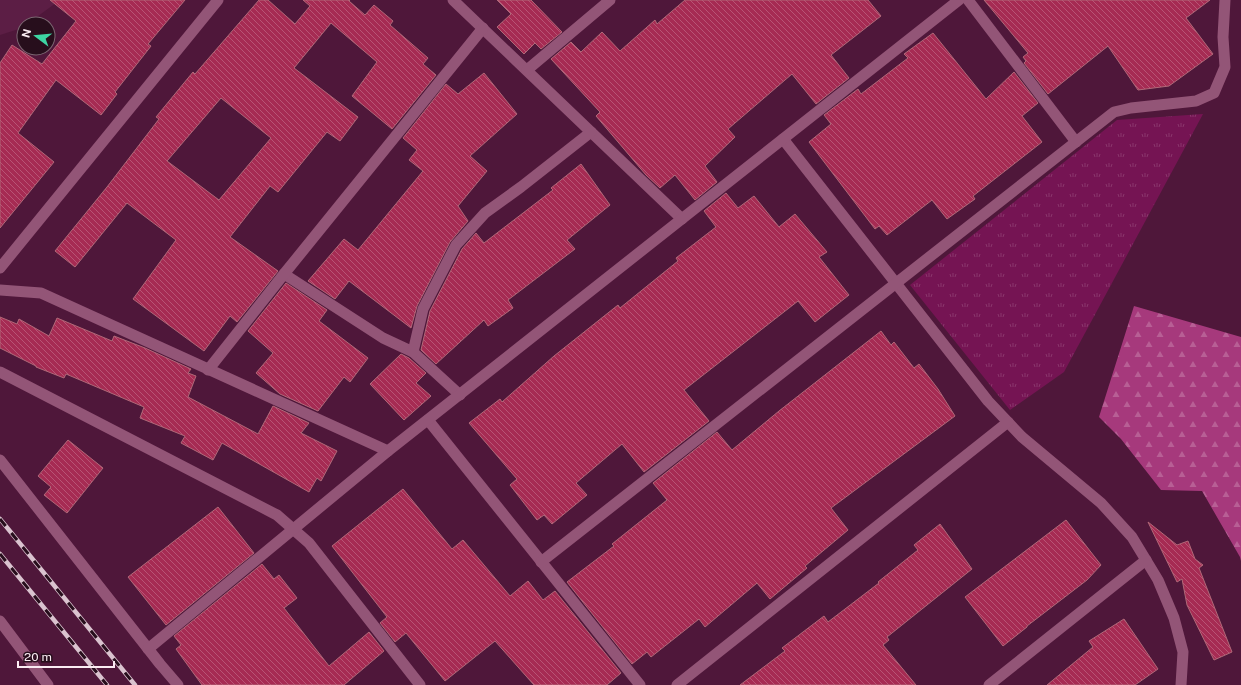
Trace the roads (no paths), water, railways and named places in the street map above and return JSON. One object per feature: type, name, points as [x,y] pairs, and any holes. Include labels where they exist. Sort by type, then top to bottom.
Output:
[{"type":"street","points":[[0,268],[218,0]]},
{"type":"street","points":[[453,0],[682,219]]},
{"type":"street","points":[[527,70],[610,0]]},
{"type":"street","points":[[148,649],[388,452],[959,0]]},
{"type":"street","points":[[968,0],[1076,142]]},
{"type":"street","points":[[541,562],[1114,112],[1131,108],[1196,101],[1214,93],[1225,67],[1223,37],[1225,0]]},
{"type":"street","points":[[208,370],[483,28]]},
{"type":"street","points":[[413,352],[423,309],[456,245],[485,213],[591,132]]},
{"type":"street","points":[[783,139],[988,401],[1022,437],[1101,503],[1132,537],[1158,580],[1174,618],[1183,652],[1181,685]]},
{"type":"street","points":[[284,274],[383,338],[413,352],[460,395]]},
{"type":"street","points":[[0,290],[41,293],[388,452]]},
{"type":"street","points":[[0,372],[277,514],[309,543],[420,685]]},
{"type":"street","points":[[428,420],[640,685]]},
{"type":"street","points":[[677,685],[1008,422]]},
{"type":"street","points":[[0,460],[178,685]]},
{"type":"street","points":[[989,685],[1146,560]]},
{"type":"street","points":[[0,621],[48,685]]},
{"type":"railway","points":[[0,519],[135,685]]},
{"type":"railway","points":[[0,554],[107,685]]}]
